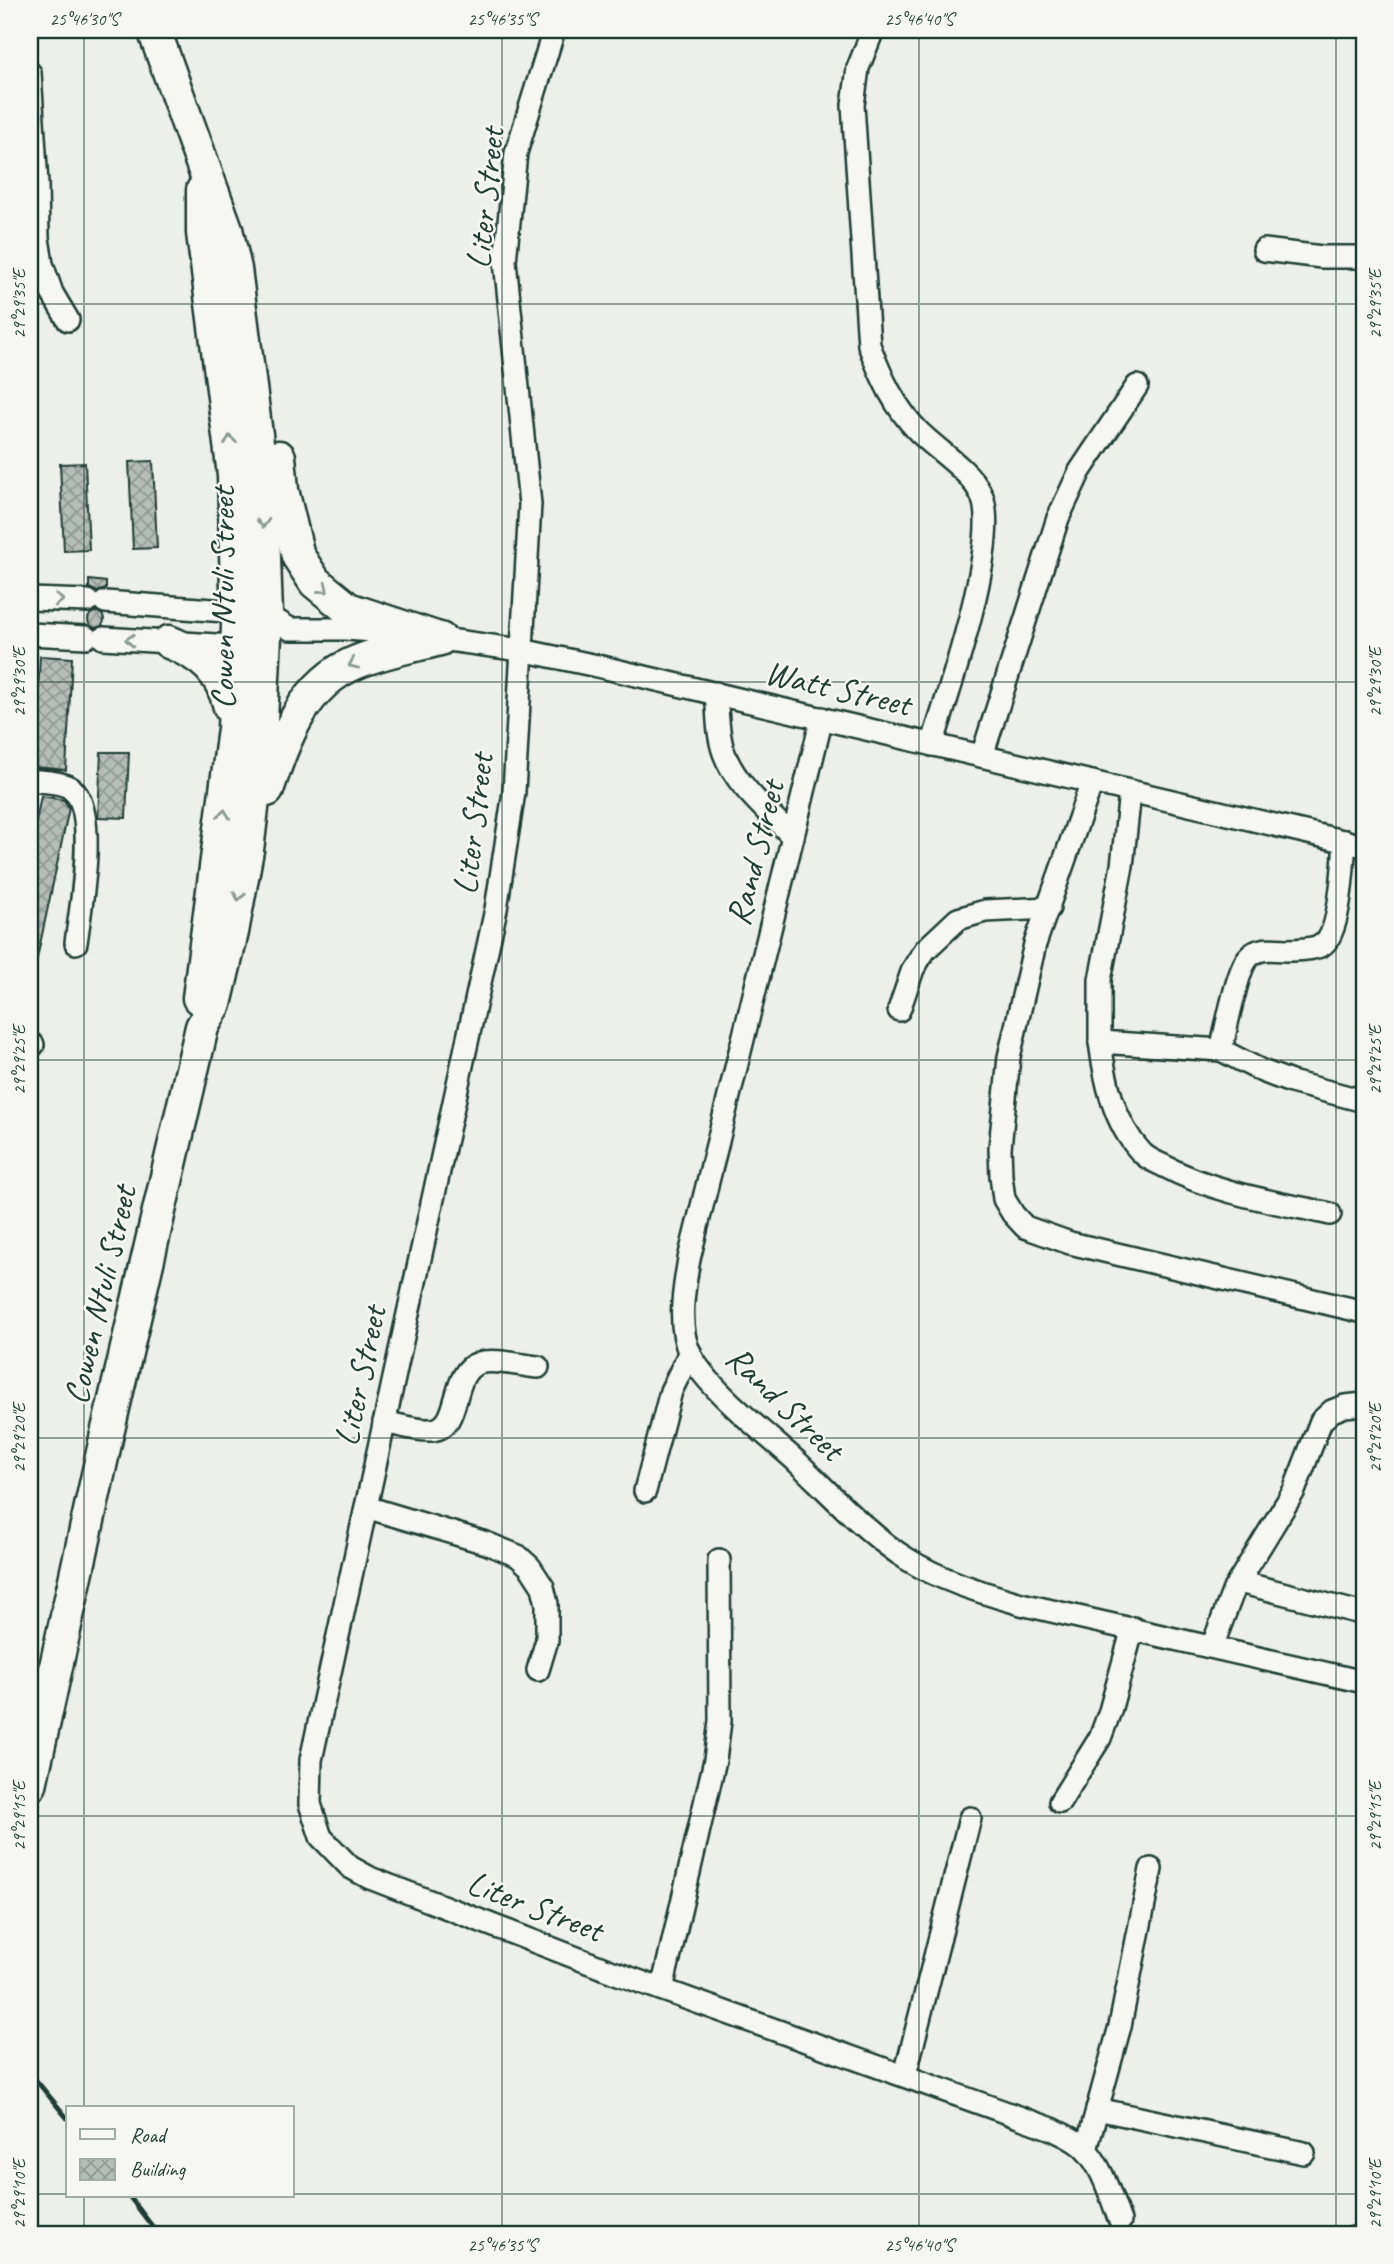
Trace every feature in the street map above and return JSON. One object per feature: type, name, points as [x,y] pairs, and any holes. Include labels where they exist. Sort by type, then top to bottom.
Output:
[{"type":"highway","name":"Cowen Ntuli Street","points":[[154,30],[226,229],[235,269],[261,474],[264,618],[251,647],[234,729],[201,975],[199,1001],[202,1027]]},
{"type":"highway","points":[[173,30],[174,80]]},
{"type":"highway","name":"Cowen Ntuli Street","points":[[202,168],[203,233],[234,475],[264,618]]},
{"type":"highway","points":[[235,269],[251,311],[262,354],[276,424],[282,490],[298,556],[315,582],[348,609],[439,638]]},
{"type":"highway","points":[[247,850],[284,745],[297,716],[311,695],[324,681],[356,662],[439,638]]},
{"type":"highway","points":[[169,642],[212,667],[222,682],[234,729]]},
{"type":"highway","name":"Cowen Ntuli Street","points":[[30,1786],[107,1434],[202,1027],[215,1004],[223,971],[247,850],[260,741],[251,647]]},
{"type":"street","name":"Liter Street","points":[[554,30],[516,153],[505,261],[530,505],[514,792],[506,856],[311,1760],[310,1804],[321,1837],[349,1867],[370,1878],[662,1989],[905,2075],[1070,2138],[1086,2150],[1108,2189],[1120,2221]]},
{"type":"street","points":[[873,30],[858,68],[853,105],[869,345],[882,378],[897,405],[918,431],[962,471],[980,492],[988,514],[986,542],[965,635],[932,744]]},
{"type":"street","points":[[30,73],[38,237],[42,264],[52,293],[68,320]]},
{"type":"street","points":[[1264,250],[1322,257],[1364,257]]},
{"type":"street","points":[[982,756],[1058,517],[1080,471],[1137,386]]},
{"type":"street","name":"Watt Street","points":[[30,599],[97,602],[264,618],[520,650],[716,693],[1355,844]]},
{"type":"street","points":[[30,634],[251,647],[264,618]]},
{"type":"street","points":[[716,693],[719,733],[729,765],[739,781],[793,837]]},
{"type":"street","name":"Rand Street","points":[[822,718],[689,1259],[683,1327],[690,1352],[704,1374],[727,1398],[865,1525],[906,1558],[967,1588],[1021,1604],[1364,1682]]},
{"type":"street","points":[[30,780],[72,789],[84,817],[86,855],[76,943]]},
{"type":"street","points":[[1092,782],[1035,944],[1009,1057],[1000,1176],[1004,1199],[1025,1227],[1070,1243],[1364,1312]]},
{"type":"street","points":[[1130,792],[1122,866],[1100,980],[1098,1007],[1103,1068],[1118,1117],[1143,1155],[1173,1171],[1208,1185],[1251,1197],[1330,1214]]},
{"type":"street","points":[[1222,1050],[1247,958],[1257,951],[1307,949],[1321,946],[1328,940],[1355,844]]},
{"type":"street","points":[[899,1010],[913,969],[925,950],[958,919],[985,911],[1049,908]]},
{"type":"street","points":[[1100,1042],[1222,1050],[1262,1071],[1292,1082],[1364,1101]]},
{"type":"street","points":[[645,1491],[671,1391],[690,1352]]},
{"type":"street","points":[[384,1422],[432,1430],[446,1424],[462,1380],[467,1371],[477,1363],[538,1367]]},
{"type":"street","points":[[1212,1647],[1239,1582],[1294,1491],[1321,1421],[1332,1411],[1345,1406],[1364,1404]]},
{"type":"street","points":[[366,1507],[486,1544],[517,1556],[530,1567],[543,1587],[547,1604],[547,1640],[538,1670]]},
{"type":"street","points":[[662,1989],[720,1721],[719,1560]]},
{"type":"street","points":[[1239,1582],[1364,1614]]},
{"type":"street","points":[[1060,1802],[1100,1738],[1133,1628]]},
{"type":"street","points":[[905,2075],[970,1818]]},
{"type":"street","points":[[1086,2150],[1120,2026],[1151,1869]]},
{"type":"street","points":[[1097,2109],[1304,2152]]},
{"type":"building","points":[[153,461],[157,548],[133,549],[129,462]]},
{"type":"building","points":[[85,463],[89,550],[64,551],[60,464]]},
{"type":"building","points":[[89,580],[106,582],[106,589],[97,592],[89,588]]},
{"type":"building","points":[[93,612],[99,612],[104,620],[102,626],[93,628],[88,623],[88,617]]},
{"type":"building","points":[[40,656],[72,658],[66,770],[34,767]]},
{"type":"building","points":[[101,752],[129,752],[126,818],[98,817]]},
{"type":"building","points":[[41,796],[64,800],[69,808],[36,963],[30,962],[30,852]]},
{"type":"railway","points":[[30,2073],[66,2117]]},
{"type":"railway","points":[[131,2198],[158,2234]]},
{"type":"railway","points":[[1331,2234],[1364,2224]]}]
